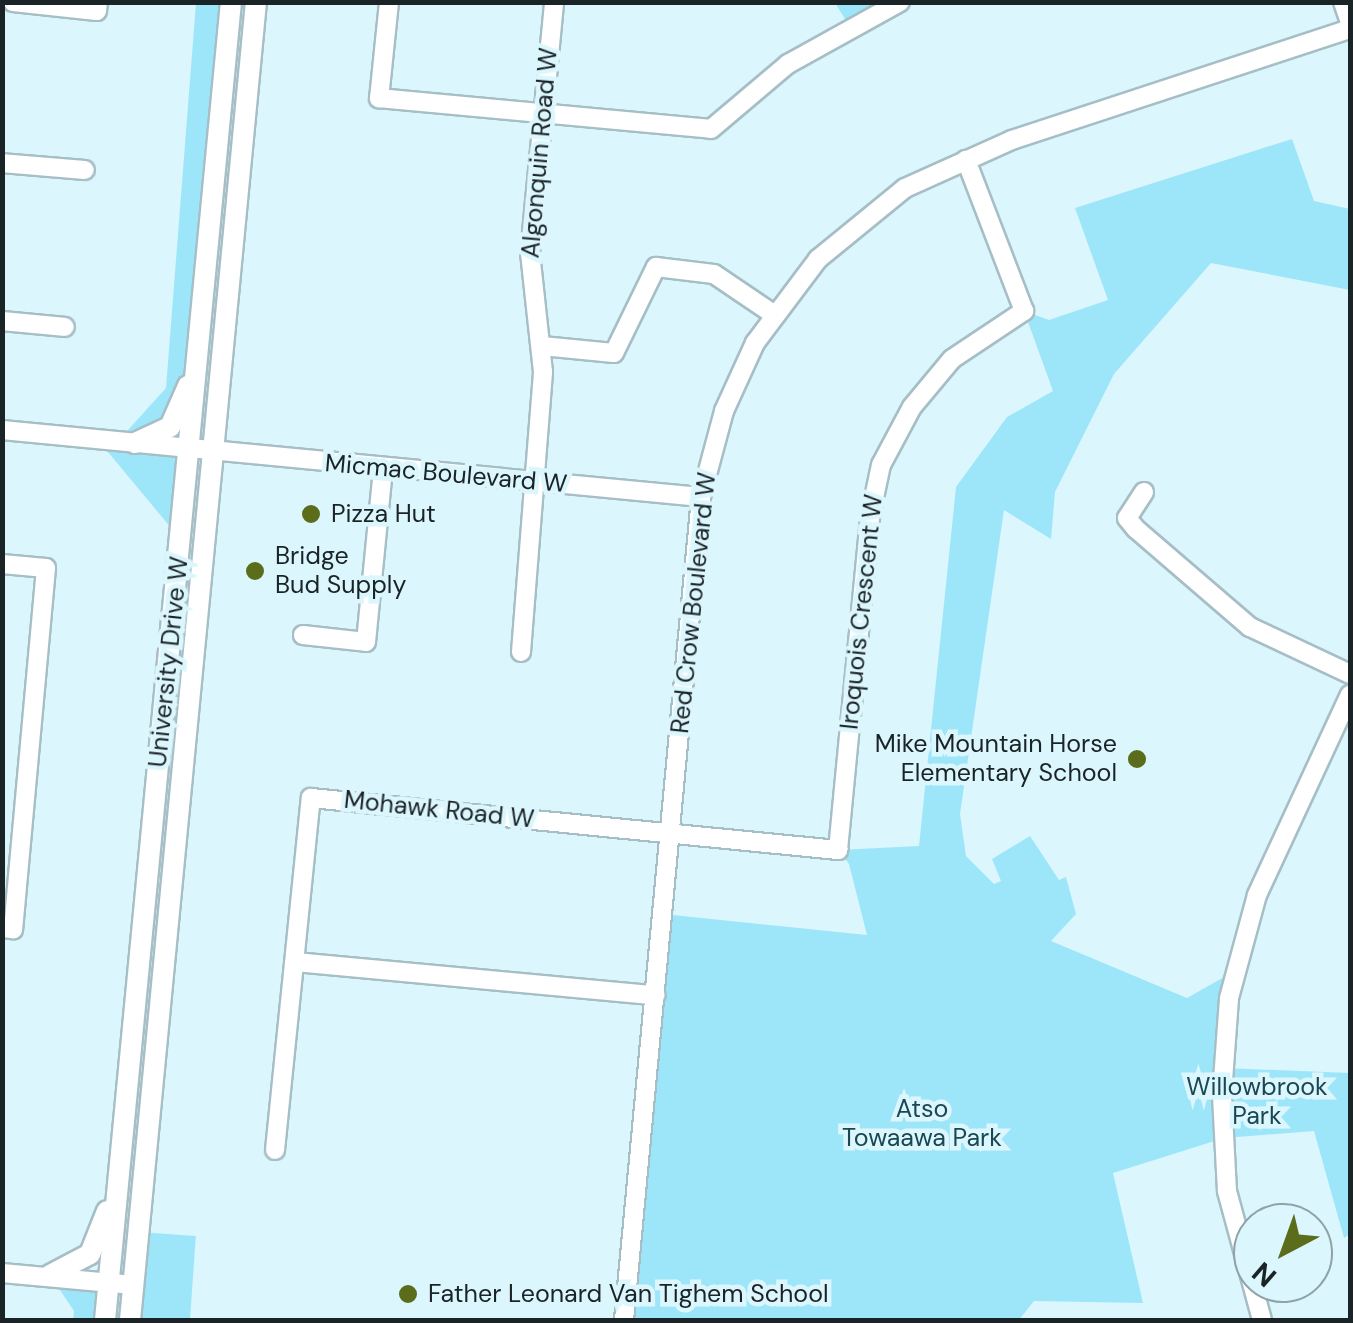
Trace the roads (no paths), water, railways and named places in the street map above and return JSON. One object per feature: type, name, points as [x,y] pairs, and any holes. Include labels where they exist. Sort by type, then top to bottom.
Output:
[{"type":"main road","name":"University Drive W","points":[[105,1320],[191,449],[230,2]]},
{"type":"main road","name":"University Drive W","points":[[130,1320],[256,2]]},
{"type":"main road","points":[[135,443],[176,419],[200,350]]},
{"type":"main road","points":[[50,1275],[90,1254],[118,1176]]},
{"type":"street","points":[[13,2],[98,11],[98,2]]},
{"type":"street","points":[[389,2],[379,98],[542,117],[712,129],[788,64],[900,2]]},
{"type":"street","name":"Algonquin Road W","points":[[521,652],[537,482],[542,346],[530,253],[554,2]]},
{"type":"street","points":[[1343,2],[1350,26]]},
{"type":"street","name":"Red Crow Boulevard W","points":[[624,1320],[701,497],[724,411],[773,314],[818,259],[876,208],[966,160],[1350,26]]},
{"type":"street","name":"Iroquois Crescent W","points":[[672,832],[838,850],[870,518],[882,465],[912,407],[952,359],[1024,312],[966,160]]},
{"type":"street","points":[[2,163],[85,170]]},
{"type":"street","points":[[542,346],[614,353],[656,267],[714,274],[773,314]]},
{"type":"street","points":[[2,322],[64,327]]},
{"type":"street","name":"Micmac Boulevard W","points":[[2,430],[701,497]]},
{"type":"street","points":[[303,634],[366,642],[383,469]]},
{"type":"street","points":[[1144,492],[1128,518],[1136,529],[1250,627],[1350,674]]},
{"type":"street","points":[[2,564],[46,568],[14,929],[2,928]]},
{"type":"street","points":[[1262,1320],[1227,1191],[1222,1094],[1229,998],[1258,895],[1350,696]]},
{"type":"street","name":"Mohawk Road W","points":[[275,1150],[311,798],[672,832]]},
{"type":"street","points":[[296,962],[655,995]]},
{"type":"street","points":[[2,1274],[50,1275],[133,1285]]},
{"type":"place","name":"Pizza Hut","points":[[311,514]]},
{"type":"place","name":"Bridge Bud Supply","points":[[255,571]]},
{"type":"place","name":"Mike Mountain Horse Elementary School","points":[[1137,759]]},
{"type":"place","name":"Father Leonard Van Tighem School","points":[[408,1294]]},
{"type":"park label","name":"Willowbrook Park","points":[[1257,1102]]},
{"type":"park label","name":"Atso Towaawa Park","points":[[922,1124]]}]
